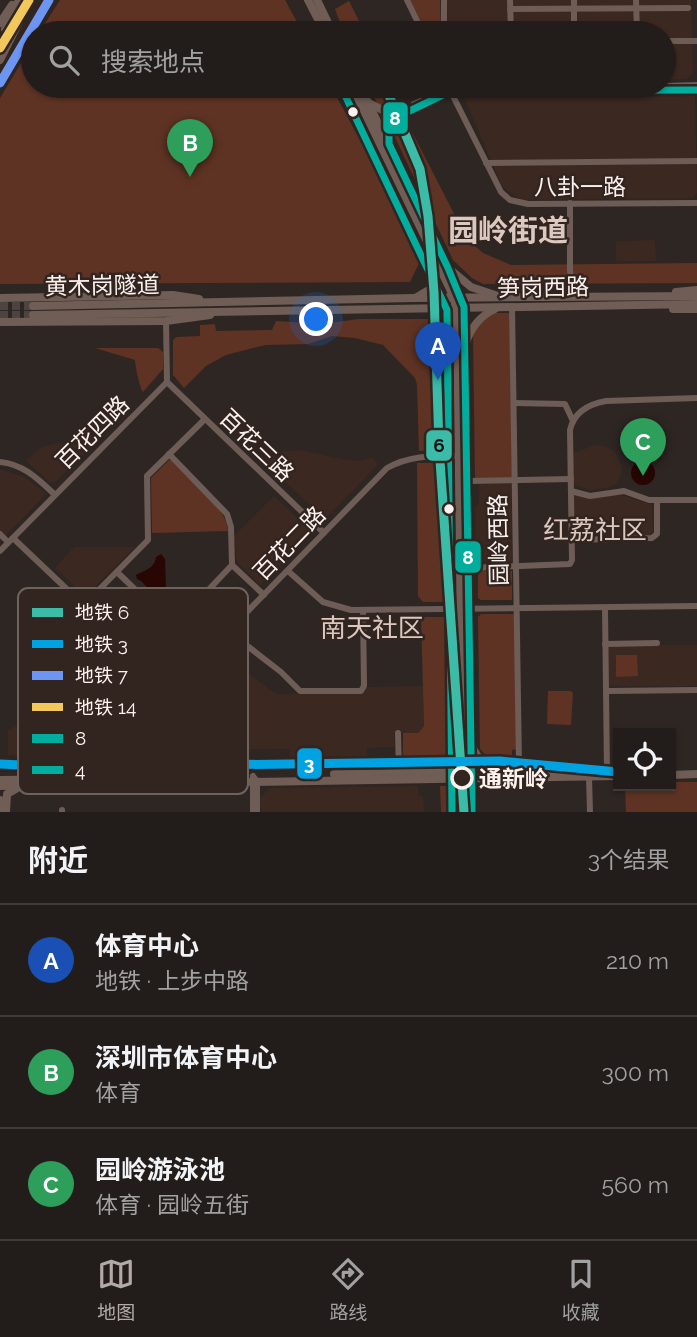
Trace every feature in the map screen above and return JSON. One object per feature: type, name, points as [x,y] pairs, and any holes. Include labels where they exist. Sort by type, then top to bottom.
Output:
[{"type":"main road","points":[[323,0],[329,21]]},
{"type":"main road","points":[[0,23],[23,1]]},
{"type":"main road","points":[[0,36],[23,1]]},
{"type":"main road","points":[[0,44],[23,1]]},
{"type":"main road","points":[[0,60],[23,1]]},
{"type":"main road","points":[[310,1],[324,21]]},
{"type":"main road","points":[[310,1],[319,21]]},
{"type":"main road","points":[[360,98],[389,144],[448,268],[459,303],[464,349],[468,481],[471,742],[467,775]]},
{"type":"main road","points":[[367,100],[436,261],[459,303],[458,456],[469,609],[462,716],[467,775],[467,797],[463,812]]},
{"type":"main road","points":[[367,100],[383,111],[400,111]]},
{"type":"main road","points":[[389,144],[388,130],[393,118]]},
{"type":"main road","points":[[413,298],[434,287],[437,277],[436,261]]},
{"type":"main road","points":[[448,268],[471,288],[510,302]]},
{"type":"main road","points":[[650,300],[697,290]]},
{"type":"main road","name":"笋岗西路","points":[[0,298],[173,295],[223,301],[425,308],[459,303]]},
{"type":"main road","name":"笋岗西路","points":[[173,308],[222,311],[364,304],[413,298],[497,304],[650,300],[697,296]]},
{"type":"main road","points":[[650,300],[676,309],[697,309]]},
{"type":"main road","name":"笋岗西路","points":[[650,300],[697,304]]},
{"type":"main road","name":"笋岗西路","points":[[173,308],[223,301]]},
{"type":"main road","points":[[464,349],[475,323],[497,304]]},
{"type":"main road","name":"黄木岗隧道","points":[[33,310],[173,308]]},
{"type":"main road","points":[[425,308],[448,316],[457,336]]},
{"type":"main road","name":"笋岗西路","points":[[0,322],[166,321],[191,319],[222,311]]},
{"type":"main road","points":[[254,779],[439,769],[453,761],[456,755],[457,731],[462,716]]},
{"type":"main road","points":[[471,742],[481,762],[501,774]]},
{"type":"main road","points":[[676,772],[697,771]]},
{"type":"main road","points":[[417,772],[467,775]]},
{"type":"main road","points":[[248,779],[439,778],[525,772],[613,772]]},
{"type":"main road","points":[[467,797],[483,781],[501,774],[589,777],[613,774]]},
{"type":"main road","points":[[439,778],[455,785],[467,797],[472,812]]},
{"type":"main road","points":[[0,780],[18,780]]},
{"type":"main road","points":[[0,786],[18,786]]},
{"type":"main road","points":[[6,812],[7,794],[18,787]]},
{"type":"main road","points":[[0,800],[0,812]]},
{"type":"street","points":[[407,0],[417,21]]},
{"type":"street","points":[[444,0],[444,21]]},
{"type":"street","points":[[510,0],[511,21]]},
{"type":"street","points":[[574,0],[574,21]]},
{"type":"street","points":[[636,0],[637,21]]},
{"type":"street","points":[[510,9],[688,8]]},
{"type":"street","points":[[676,41],[697,41]]},
{"type":"street","points":[[676,87],[697,88]]},
{"type":"street","points":[[676,88],[697,88]]},
{"type":"street","points":[[376,124],[428,98]]},
{"type":"street","points":[[376,124],[431,98]]},
{"type":"street","name":"八卦一路","points":[[455,98],[501,192],[510,200],[522,204],[697,202]]},
{"type":"street","points":[[486,163],[697,161]]},
{"type":"street","points":[[570,203],[570,271],[573,288]]},
{"type":"street","name":"园岭西路","points":[[510,302],[519,765],[525,772]]},
{"type":"street","points":[[166,321],[167,382]]},
{"type":"street","name":"百花三路","points":[[167,382],[324,533]]},
{"type":"street","name":"百花四路","points":[[0,551],[167,382]]},
{"type":"street","points":[[469,568],[570,564],[570,430],[573,421],[588,406],[601,401],[697,398]]},
{"type":"street","points":[[514,403],[565,404],[573,421]]},
{"type":"street","points":[[101,588],[148,540],[147,476],[205,419]]},
{"type":"street","points":[[169,454],[227,514],[231,527],[232,565],[210,588]]},
{"type":"street","name":"百花二路","points":[[248,611],[387,467],[419,457],[458,456]]},
{"type":"street","points":[[0,462],[13,464],[27,471],[54,494]]},
{"type":"street","points":[[468,481],[571,480]]},
{"type":"street","points":[[571,491],[590,496],[624,491],[645,500],[697,500]]},
{"type":"street","points":[[572,540],[652,538],[657,534],[659,500]]},
{"type":"street","points":[[0,534],[65,588]]},
{"type":"street","points":[[232,565],[264,595]]},
{"type":"street","points":[[288,571],[323,602],[346,610],[697,606]]},
{"type":"street","points":[[117,572],[134,588]]},
{"type":"street","points":[[604,608],[607,771]]},
{"type":"street","points":[[248,646],[300,691],[361,691],[364,686],[363,610]]},
{"type":"street","points":[[605,644],[657,643]]},
{"type":"street","points":[[608,691],[697,690]]},
{"type":"street","points":[[398,733],[399,773]]},
{"type":"street","points":[[589,777],[590,812]]},
{"type":"street","points":[[254,779],[255,812]]},
{"type":"shaded area","points":[[60,0],[285,0],[296,21],[47,21]]},
{"type":"shaded area","points":[[410,0],[440,0],[441,21],[421,21]]},
{"type":"shaded area","points":[[447,0],[691,0],[693,73],[687,79],[676,79],[676,21],[448,21]]},
{"type":"shaded area","points":[[349,1],[359,21],[340,21],[335,9]]},
{"type":"shaded area","points":[[21,63],[21,98],[337,98],[422,257],[410,282],[0,284],[0,98]]},
{"type":"shaded area","points":[[695,96],[697,192],[693,198],[520,200],[502,186],[464,98],[676,98]]},
{"type":"shaded area","points":[[374,98],[397,98],[400,104],[385,109]]},
{"type":"shaded area","points":[[408,124],[467,239],[483,253],[511,265],[697,263],[697,283],[483,284],[472,278],[453,260],[392,131]]},
{"type":"shaded area","points":[[655,240],[656,261],[616,261],[616,241]]},
{"type":"shaded area","points":[[494,313],[510,313],[512,478],[475,478],[473,333],[479,324]]},
{"type":"shaded area","points":[[359,319],[442,319],[447,323],[448,397],[443,398],[444,434],[448,434],[448,446],[444,450],[419,451],[415,378],[383,345],[332,336],[308,344],[265,345],[226,355],[206,366],[184,388],[173,375],[173,340],[176,337],[200,336],[200,325],[215,324],[216,331],[272,330],[276,321],[321,324]]},
{"type":"shaded area","points":[[95,348],[158,348],[163,352],[163,369],[143,392],[135,360]]},
{"type":"shaded area","points":[[59,443],[92,445],[55,482],[50,482],[26,461],[42,447]]},
{"type":"shaded area","points":[[595,445],[614,451],[622,467],[616,484],[591,490],[573,484],[573,455]]},
{"type":"shaded area","points":[[301,450],[346,460],[373,458],[378,464],[328,516],[320,514],[262,460],[283,451]]},
{"type":"shaded area","points":[[170,459],[214,502],[226,521],[228,531],[152,533],[151,478]]},
{"type":"shaded area","points":[[643,461],[651,465],[655,473],[651,481],[643,485],[635,481],[631,473],[635,465]]},
{"type":"shaded area","points":[[417,463],[445,463],[449,466],[450,600],[447,602],[423,602],[418,596]]},
{"type":"shaded area","points":[[0,469],[25,477],[46,494],[5,536],[0,531]]},
{"type":"shaded area","points":[[511,483],[512,561],[476,561],[475,508],[479,504],[479,484]]},
{"type":"shaded area","points":[[577,493],[621,495],[652,505],[653,531],[649,535],[574,535],[574,496]]},
{"type":"shaded area","points":[[274,496],[312,532],[260,585],[237,562],[234,536]]},
{"type":"shaded area","points":[[74,547],[135,547],[93,588],[77,588],[55,568]]},
{"type":"shaded area","points":[[161,554],[165,559],[166,588],[148,588],[137,579],[136,575],[151,567],[156,557]]},
{"type":"shaded area","points":[[478,571],[512,571],[512,600],[478,598]]},
{"type":"shaded area","points":[[481,614],[515,614],[517,749],[512,750],[512,763],[493,763],[480,749],[478,617]]},
{"type":"shaded area","points":[[421,617],[447,617],[451,623],[451,749],[439,763],[403,763],[403,733],[418,733],[424,726]]},
{"type":"shaded area","points":[[608,645],[697,645],[697,686],[609,686]]},
{"type":"shaded area","points":[[616,655],[637,655],[638,676],[616,677]]},
{"type":"shaded area","points":[[248,673],[276,694],[364,693],[368,687],[423,686],[424,726],[418,733],[394,733],[394,747],[367,748],[367,767],[290,768],[290,749],[248,749]]},
{"type":"shaded area","points":[[548,691],[573,693],[571,725],[547,724]]},
{"type":"shaded area","points":[[18,725],[18,755],[8,755],[8,730]]},
{"type":"shaded area","points":[[676,782],[697,782],[697,812],[626,812],[625,791],[676,791]]},
{"type":"shaded area","points":[[418,786],[418,796],[423,796],[424,812],[261,812],[260,799],[269,788]]},
{"type":"shaded area","points":[[440,786],[452,786],[457,798],[458,812],[441,812]]},
{"type":"tunnel","points":[[0,306],[33,306]]},
{"type":"tunnel","points":[[0,315],[33,315]]},
{"type":"metro line","name":"14","points":[[0,48],[29,0]]},
{"type":"metro line","name":"7","points":[[37,21],[49,0]]},
{"type":"metro line","name":"7","points":[[0,83],[21,47]]},
{"type":"metro line","name":"6","points":[[390,98],[420,169],[428,216],[434,292],[439,446],[464,812]]},
{"type":"metro line","name":"3","points":[[248,764],[500,761],[613,772]]},
{"type":"metro line","name":"3","points":[[0,764],[18,765]]},
{"type":"transit line","name":"8","points":[[676,90],[697,90]]},
{"type":"transit line","name":"4","points":[[346,98],[447,310],[452,812]]},
{"type":"transit line","name":"8","points":[[436,98],[393,119],[389,127],[389,144],[464,307],[472,812]]},
{"type":"place","name":"深圳市体育中心","points":[[190,177]]},
{"type":"place","name":"体育中心","points":[[438,380]]},
{"type":"place","name":"园岭游泳池","points":[[643,476]]},
{"type":"place","name":"通新岭","points":[[462,778]]},
{"type":"district","name":"园岭街道","points":[[508,230]]},
{"type":"district","name":"红荔社区","points":[[595,530]]},
{"type":"district","name":"南天社区","points":[[372,628]]}]
